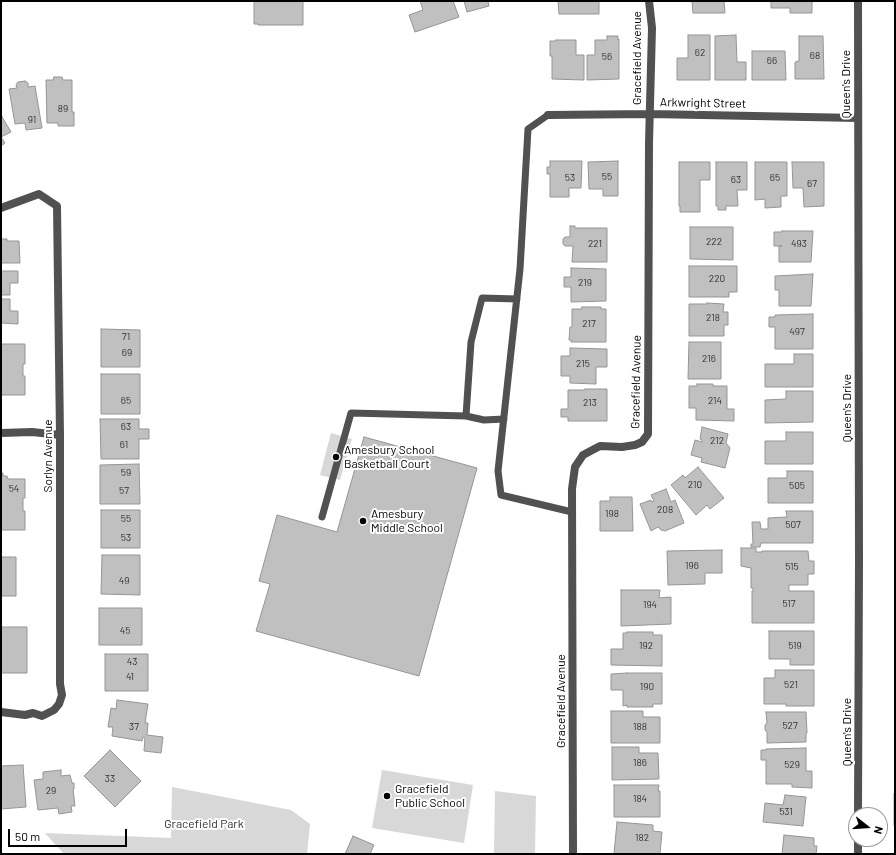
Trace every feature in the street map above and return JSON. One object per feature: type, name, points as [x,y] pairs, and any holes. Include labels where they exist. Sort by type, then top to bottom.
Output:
[{"type":"street","name":"Gracefield Avenue","points":[[573,854],[572,489],[575,467],[583,455],[600,446],[622,447],[635,445],[642,442],[648,434],[652,28],[649,1]]},
{"type":"street","name":"Queen's Drive","points":[[858,1],[858,807]]},
{"type":"street","name":"Arkwright Street","points":[[548,115],[650,114],[858,118]]},
{"type":"street","name":"Sorlyn Avenue","points":[[1,208],[39,194],[57,206],[60,435],[60,684],[62,695],[59,704],[54,710],[42,716],[33,713],[25,715],[1,712]]},
{"type":"street","points":[[1,433],[32,432],[60,435]]},
{"type":"lane","points":[[548,115],[528,129],[520,269],[498,471],[501,495],[572,512]]},
{"type":"lane","points":[[466,416],[471,342],[482,298],[517,299]]},
{"type":"lane","points":[[322,517],[350,413],[466,416],[484,420],[504,419]]},
{"type":"green space","name":"Amesbury School Basketball Court","points":[[331,433],[352,439],[340,480],[320,475]]},
{"type":"green space","points":[[382,770],[473,785],[464,843],[372,828]]},
{"type":"green space","name":"Gracefield Park","points":[[172,787],[291,810],[310,824],[307,854],[64,854],[45,833],[171,838]]},
{"type":"green space","points":[[495,791],[536,796],[535,854],[494,854]]},
{"type":"building","points":[[254,1],[303,1],[303,25],[254,24]]},
{"type":"building","points":[[420,1],[453,1],[459,17],[415,32],[409,15],[423,10]]},
{"type":"building","points":[[464,1],[488,1],[489,6],[467,12]]},
{"type":"building","points":[[558,1],[599,1],[599,14],[559,14]]},
{"type":"building","points":[[692,1],[724,1],[725,13],[693,13]]},
{"type":"building","points":[[771,1],[812,1],[812,13],[790,13],[790,8],[771,8]]},
{"type":"building","points":[[688,35],[710,35],[710,80],[677,80],[677,58],[688,58]]},
{"type":"building","points":[[736,35],[737,62],[746,62],[746,80],[715,80],[715,36]]},
{"type":"building","points":[[607,36],[618,36],[618,40],[619,39],[619,79],[587,80],[587,55],[595,55],[595,40],[607,40]]},
{"type":"building","points":[[799,36],[823,36],[824,79],[795,79],[795,62],[799,61]]},
{"type":"building","points":[[576,40],[576,55],[584,55],[584,80],[552,79],[552,56],[550,56],[550,41]]},
{"type":"building","points":[[752,51],[785,51],[786,80],[752,80]]},
{"type":"building","points":[[54,77],[62,77],[63,80],[72,80],[72,112],[74,112],[74,126],[58,126],[58,123],[47,123],[46,80],[53,80]]},
{"type":"building","points":[[25,81],[28,83],[28,87],[35,86],[42,128],[26,130],[25,123],[15,124],[9,89],[17,88],[16,85],[18,82]]},
{"type":"building","points":[[1,115],[11,132],[1,137]]},
{"type":"building","points":[[1,137],[5,143],[1,146]]},
{"type":"building","points":[[550,161],[582,161],[581,188],[569,188],[569,197],[550,197],[550,174],[547,174],[547,167],[550,167]]},
{"type":"building","points":[[618,161],[618,196],[603,196],[603,189],[589,189],[588,162]]},
{"type":"building","points":[[679,162],[710,162],[710,180],[700,180],[700,212],[680,212]]},
{"type":"building","points":[[716,162],[747,162],[747,190],[737,190],[738,206],[726,206],[726,210],[718,210],[718,206],[716,206]]},
{"type":"building","points":[[755,162],[787,162],[787,196],[781,196],[781,207],[765,208],[765,199],[755,200]]},
{"type":"building","points":[[792,162],[824,162],[824,206],[804,207],[803,188],[793,188]]},
{"type":"building","points":[[570,226],[575,226],[575,228],[607,228],[607,262],[572,262],[573,246],[565,246],[563,244],[563,239],[565,237],[570,237]]},
{"type":"building","points":[[690,227],[733,227],[733,260],[690,259]]},
{"type":"building","points":[[813,231],[811,262],[779,262],[779,246],[774,246],[774,232]]},
{"type":"building","points":[[1,239],[7,239],[7,241],[19,241],[20,263],[1,263]]},
{"type":"building","points":[[689,266],[737,266],[737,292],[729,292],[729,297],[689,297]]},
{"type":"building","points":[[571,268],[606,269],[606,301],[571,302],[571,287],[564,287],[564,277],[571,277]]},
{"type":"building","points":[[1,271],[18,271],[18,283],[10,283],[10,295],[1,295]]},
{"type":"building","points":[[813,274],[811,306],[779,306],[779,290],[775,290],[775,276]]},
{"type":"building","points":[[1,299],[10,299],[10,311],[18,311],[18,324],[1,323]]},
{"type":"building","points":[[689,304],[724,304],[723,312],[728,312],[728,325],[724,325],[724,336],[689,336]]},
{"type":"building","points":[[582,307],[601,307],[601,309],[606,309],[606,342],[571,342],[571,340],[569,340],[570,327],[572,327],[572,309],[582,309]]},
{"type":"building","points":[[813,314],[813,349],[775,349],[775,327],[769,327],[769,317],[775,317],[775,315]]},
{"type":"building","points":[[101,329],[140,330],[140,367],[101,367]]},
{"type":"building","points":[[689,342],[721,342],[721,379],[688,379]]},
{"type":"building","points":[[1,344],[25,344],[25,364],[23,364],[23,376],[25,376],[25,395],[1,395]]},
{"type":"building","points":[[570,348],[607,349],[607,367],[596,367],[596,384],[570,383],[570,376],[561,376],[561,356],[570,356]]},
{"type":"building","points":[[794,354],[813,354],[813,387],[765,387],[765,364],[794,364]]},
{"type":"building","points":[[101,374],[140,374],[140,414],[101,414]]},
{"type":"building","points":[[697,384],[727,386],[727,409],[734,409],[734,421],[696,420],[696,408],[689,408],[689,386],[697,386]]},
{"type":"building","points":[[607,389],[607,421],[568,421],[568,417],[561,417],[561,409],[568,409],[568,390]]},
{"type":"building","points":[[786,391],[813,391],[813,422],[765,423],[765,400],[786,399]]},
{"type":"building","points":[[100,419],[139,419],[139,429],[149,429],[149,439],[139,439],[139,459],[101,459]]},
{"type":"building","points":[[702,427],[728,434],[726,443],[730,448],[725,468],[701,462],[702,458],[691,455],[695,440],[702,442],[700,439]]},
{"type":"building","points":[[786,432],[813,432],[813,464],[765,464],[765,441],[786,441]]},
{"type":"building","points":[[364,437],[477,468],[419,676],[256,631],[270,584],[259,581],[277,515],[337,532]]},
{"type":"building","points":[[139,464],[140,504],[100,504],[100,465]]},
{"type":"building","points":[[698,467],[724,498],[710,509],[707,505],[696,515],[671,485],[683,475],[685,478]]},
{"type":"building","points":[[787,471],[813,471],[813,503],[768,503],[768,478],[787,478]]},
{"type":"building","points":[[1,473],[3,473],[3,476],[7,476],[8,479],[25,479],[23,511],[25,511],[25,530],[1,530]]},
{"type":"building","points":[[666,489],[671,502],[675,500],[684,523],[665,531],[658,527],[651,531],[640,504],[651,500],[651,502],[654,501],[651,495]]},
{"type":"building","points":[[610,497],[632,497],[633,531],[600,531],[600,501],[610,501]]},
{"type":"building","points":[[101,510],[140,510],[140,548],[101,548]]},
{"type":"building","points":[[786,511],[813,511],[813,543],[761,543],[760,547],[751,547],[751,544],[753,544],[752,522],[760,522],[761,529],[768,529],[768,518],[787,517]]},
{"type":"building","points":[[741,548],[756,548],[756,552],[808,551],[809,561],[814,561],[814,574],[808,574],[808,585],[789,585],[789,591],[814,591],[814,623],[752,623],[753,588],[751,588],[751,568],[741,566]]},
{"type":"building","points":[[722,550],[722,573],[705,573],[705,584],[668,585],[667,551]]},
{"type":"building","points":[[102,555],[140,555],[140,595],[101,594]]},
{"type":"building","points":[[1,557],[16,557],[16,596],[1,596]]},
{"type":"building","points":[[621,590],[660,590],[659,598],[671,597],[671,624],[621,626]]},
{"type":"building","points":[[99,608],[142,608],[142,645],[99,645]]},
{"type":"building","points":[[1,627],[27,627],[27,673],[1,673]]},
{"type":"building","points":[[769,631],[814,631],[814,665],[790,665],[790,659],[769,659]]},
{"type":"building","points":[[653,632],[653,635],[662,635],[662,666],[611,665],[611,649],[623,649],[623,633]]},
{"type":"building","points":[[105,654],[148,654],[148,691],[105,691]]},
{"type":"building","points":[[775,670],[814,670],[814,706],[764,704],[764,678],[775,678]]},
{"type":"building","points":[[662,673],[662,704],[653,704],[653,707],[623,706],[623,690],[611,690],[611,674]]},
{"type":"building","points":[[117,700],[148,704],[145,723],[148,723],[147,735],[163,737],[161,753],[144,751],[145,738],[143,737],[142,741],[112,736],[113,727],[108,727],[111,708],[116,709]]},
{"type":"building","points":[[611,711],[643,711],[643,717],[660,717],[660,743],[611,743]]},
{"type":"building","points":[[766,712],[806,712],[806,742],[767,743],[767,732],[765,730],[765,725],[767,723]]},
{"type":"building","points":[[612,747],[639,747],[639,753],[658,753],[659,779],[612,780]]},
{"type":"building","points":[[806,748],[806,771],[812,771],[812,788],[792,787],[792,784],[766,784],[766,760],[761,760],[761,750]]},
{"type":"building","points":[[110,750],[141,781],[115,807],[84,776]]},
{"type":"building","points":[[23,765],[26,807],[1,809],[1,766]]},
{"type":"building","points":[[61,770],[61,776],[70,775],[72,783],[74,783],[73,789],[75,806],[71,806],[72,812],[59,814],[58,808],[38,810],[34,780],[43,779],[43,772]]},
{"type":"building","points":[[614,785],[659,785],[660,817],[614,817]]},
{"type":"building","points":[[895,792],[895,826],[894,826],[894,793]]},
{"type":"building","points":[[785,795],[806,797],[803,826],[763,822],[765,803],[783,805]]},
{"type":"building","points":[[617,822],[653,825],[653,831],[662,832],[660,854],[614,854]]},
{"type":"building","points":[[784,835],[814,838],[814,846],[817,846],[816,854],[782,854]]},
{"type":"building","points":[[353,836],[374,845],[370,854],[345,854]]},
{"type":"place","name":"Amesbury School Basketball Court","points":[[336,457]]},
{"type":"place","name":"Amesbury Middle School","points":[[363,521]]},
{"type":"place","name":"Gracefield Public School","points":[[387,796]]}]
